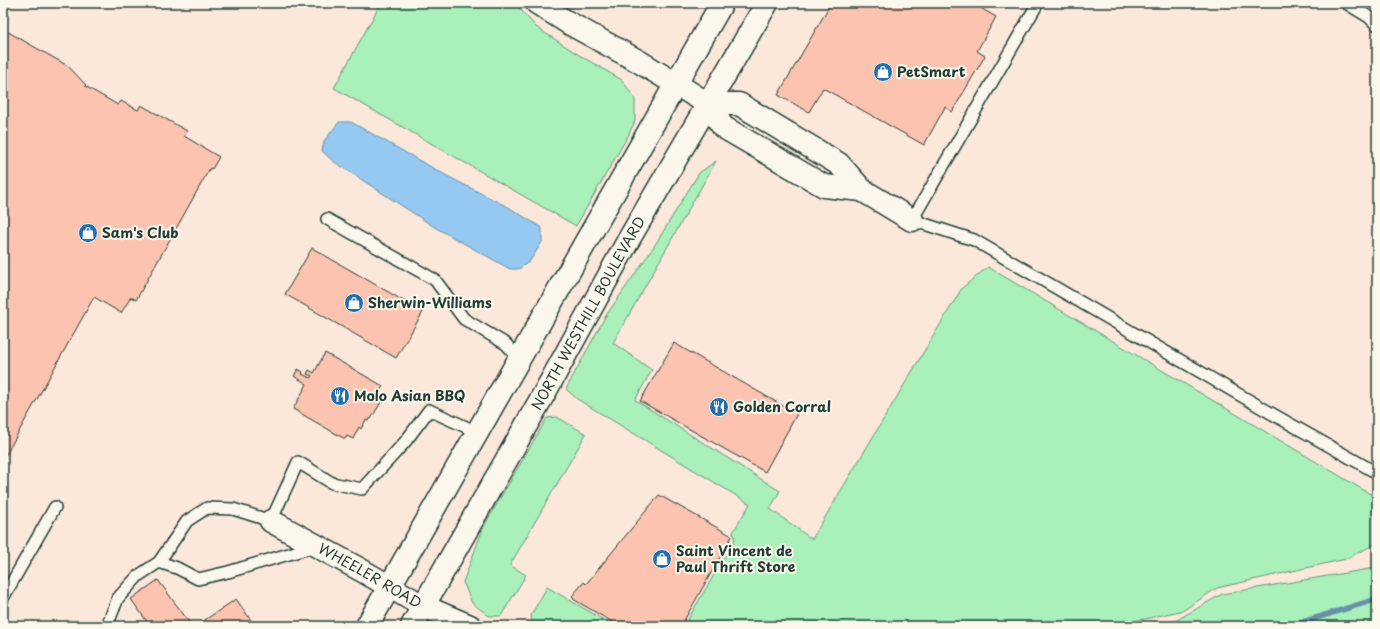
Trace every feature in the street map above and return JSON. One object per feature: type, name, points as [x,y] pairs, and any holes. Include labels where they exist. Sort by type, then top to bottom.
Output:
[{"type":"street","points":[[538,3],[567,22],[638,61],[708,104],[723,128],[824,186],[862,190],[912,220]]},
{"type":"street","points":[[367,626],[722,3]]},
{"type":"street","name":"NORTH WESTHILL BOULEVARD","points":[[412,626],[545,392],[629,239],[767,3]]},
{"type":"street","name":"WHEELER ROAD","points":[[271,521],[423,606],[470,626]]},
{"type":"lane","points":[[1038,3],[912,220],[974,240],[1269,412],[1377,473]]},
{"type":"lane","points":[[1346,3],[1374,21]]},
{"type":"lane","points":[[327,219],[435,280],[464,319],[506,344],[519,359]]},
{"type":"lane","points":[[106,626],[118,598],[138,576],[159,562],[187,522],[207,508],[233,509],[271,521],[298,462],[332,483],[362,489],[404,442],[429,410],[477,432]]},
{"type":"lane","points":[[3,598],[55,507]]},
{"type":"lane","points":[[159,562],[177,568],[198,579],[228,572],[316,546]]},
{"type":"shaded area","points":[[3,3],[1377,3],[1377,626],[3,626]]},
{"type":"green space","points":[[381,3],[515,3],[536,27],[579,55],[622,80],[635,99],[635,121],[628,136],[576,226],[334,88]]},
{"type":"green space","points":[[716,161],[613,343],[652,370],[635,400],[780,491],[770,509],[812,539],[962,288],[988,267],[1377,498],[1377,543],[1346,559],[1217,588],[1184,610],[1114,626],[684,626],[735,539],[733,532],[750,504],[577,399],[566,389],[605,317],[653,248],[699,173]]},
{"type":"green space","points":[[557,417],[586,434],[510,565],[526,575],[501,616],[489,616],[472,603],[463,582],[484,526],[547,418]]},
{"type":"green space","points":[[1377,566],[1377,626],[1152,626],[1177,620],[1222,594],[1369,569]]},
{"type":"green space","points":[[547,587],[614,626],[533,626],[531,615]]},
{"type":"water","points":[[339,122],[351,122],[449,177],[510,208],[542,228],[542,242],[530,261],[519,269],[510,269],[436,228],[333,161],[322,151],[324,141]]},
{"type":"building","name":"PetSmart","points":[[831,3],[972,3],[996,17],[977,51],[985,56],[952,112],[945,107],[924,145],[823,88],[809,112],[778,95]]},
{"type":"building","name":"Sam's Club","points":[[3,29],[68,66],[86,85],[85,86],[118,105],[121,101],[138,110],[141,105],[187,131],[184,136],[219,157],[212,169],[210,168],[136,300],[131,297],[121,313],[94,297],[3,460]]},
{"type":"building","name":"Sherwin-Williams","points":[[312,248],[423,312],[396,358],[285,294]]},
{"type":"building","name":"Golden Corral","points":[[674,343],[797,414],[765,472],[640,401]]},
{"type":"building","name":"Molo Asian BBQ","points":[[325,353],[383,386],[378,395],[381,402],[371,419],[368,421],[366,420],[361,429],[359,427],[353,439],[347,436],[345,439],[293,409],[307,384],[294,376],[298,369],[303,372],[302,374],[310,378],[312,376],[307,374],[309,370],[314,373]]},
{"type":"building","name":"Saint Vincent de Paul Thrift Store","points":[[659,495],[732,536],[681,626],[619,626],[573,599],[574,598],[572,596],[584,582],[586,584]]},
{"type":"building","points":[[158,580],[192,626],[150,626],[131,599]]},
{"type":"building","points":[[236,599],[255,626],[196,626]]},
{"type":"waterway","points":[[1290,626],[1377,599]]},
{"type":"place","name":"PetSmart","points":[[883,72]]},
{"type":"place","name":"Sam's Club","points":[[88,233]]},
{"type":"place","name":"Sherwin-Williams","points":[[354,303]]},
{"type":"place","name":"Molo Asian BBQ","points":[[340,396]]},
{"type":"place","name":"Golden Corral","points":[[719,407]]},
{"type":"place","name":"Saint Vincent de Paul Thrift Store","points":[[662,559]]}]
